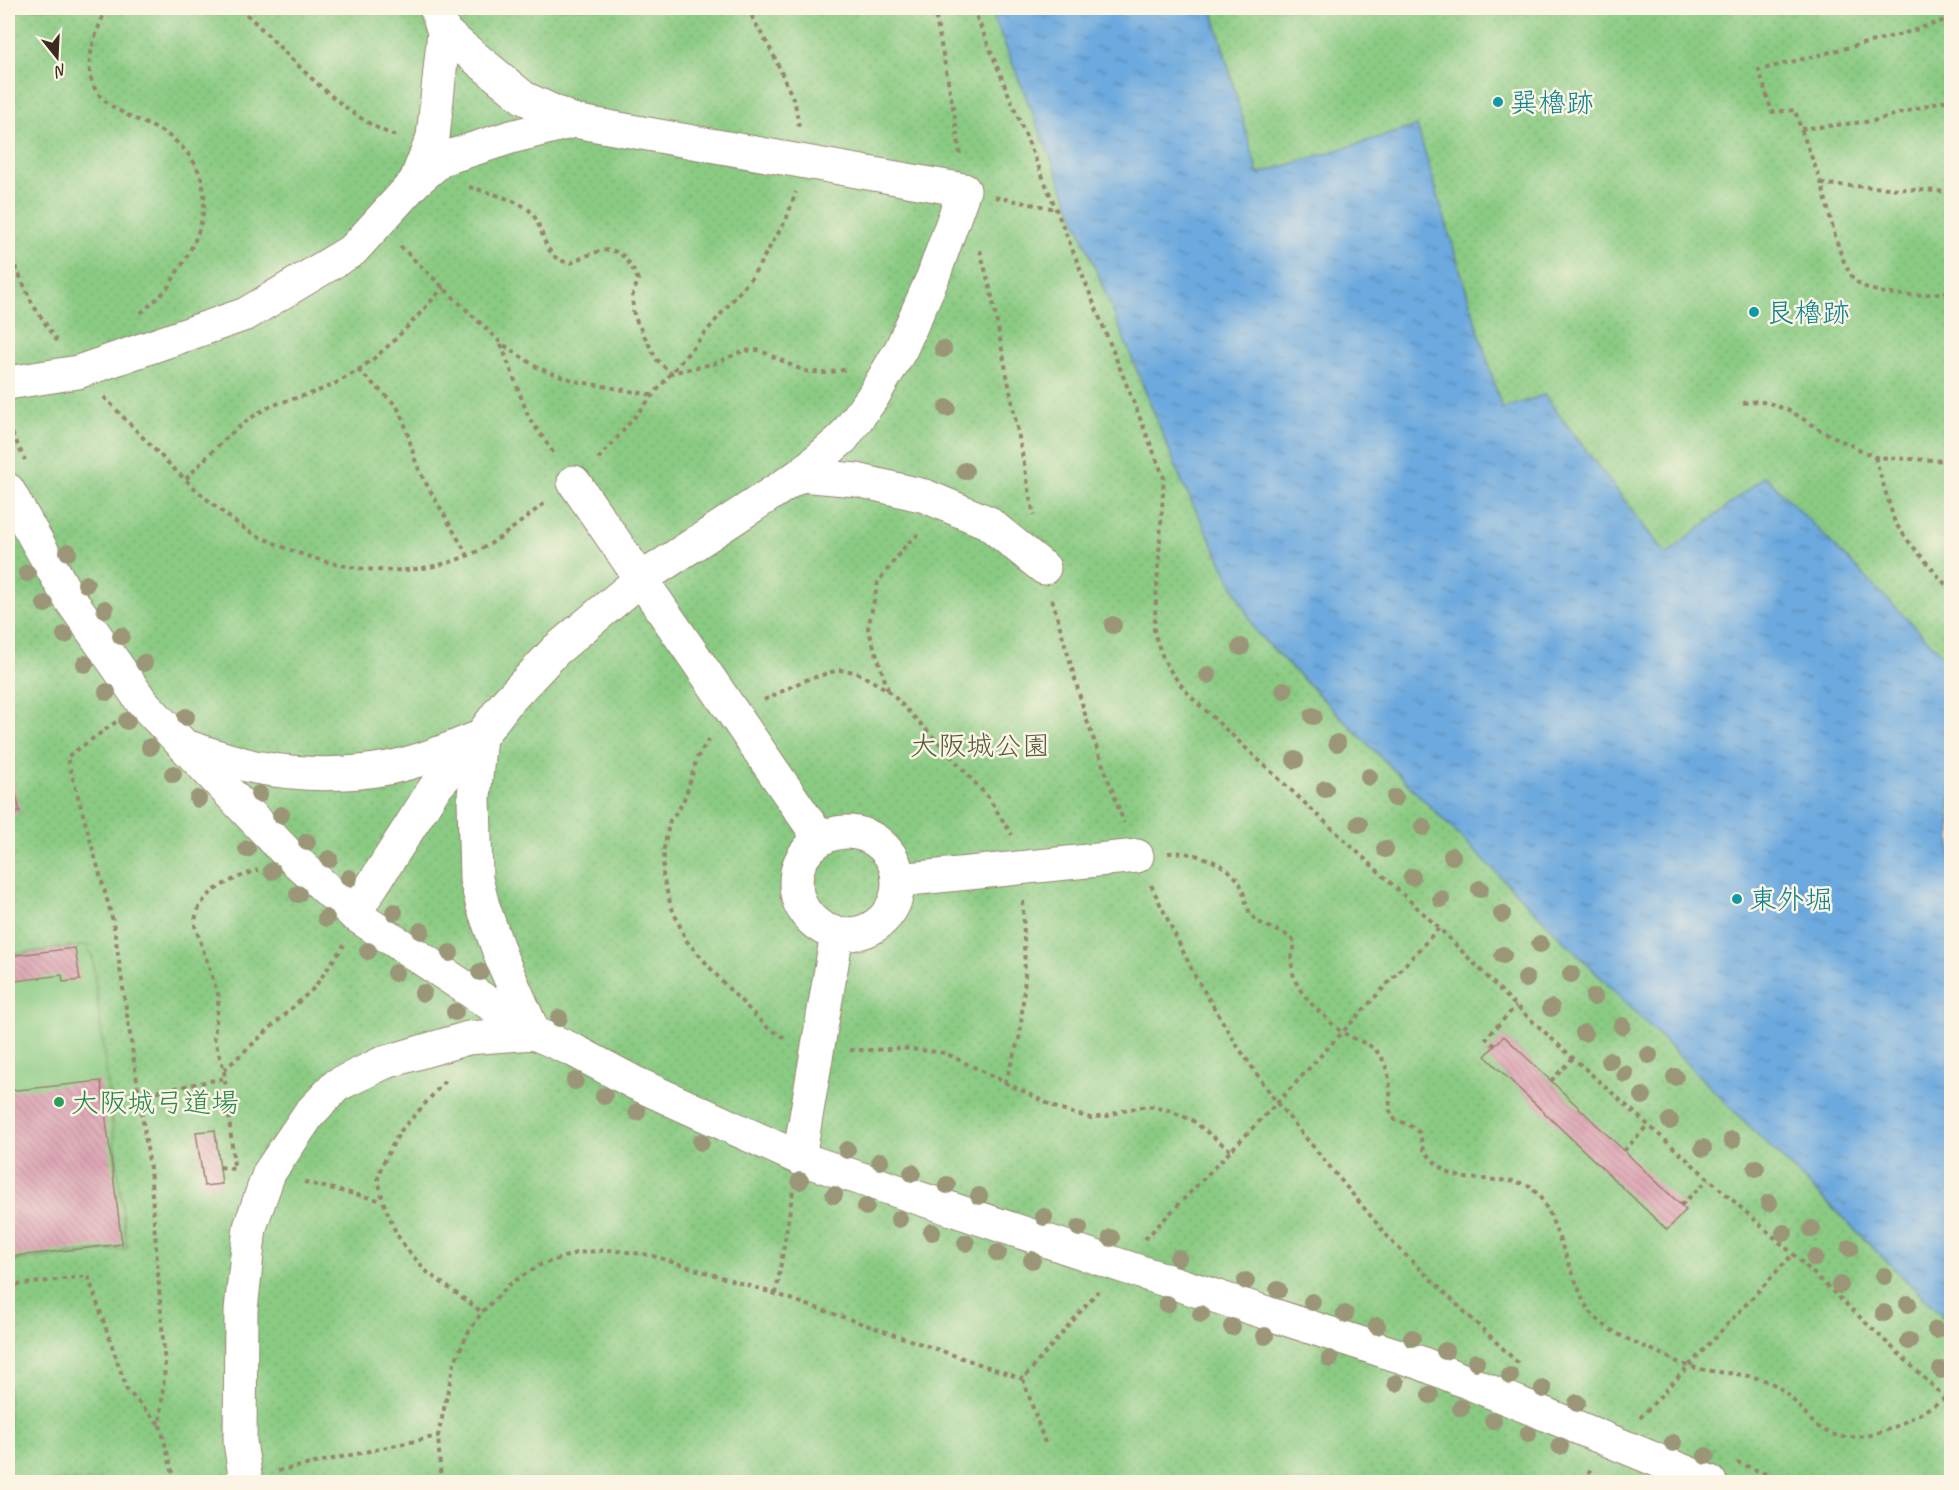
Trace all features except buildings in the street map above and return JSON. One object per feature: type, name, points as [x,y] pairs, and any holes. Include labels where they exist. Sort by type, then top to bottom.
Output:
[{"type":"street","points":[[436,152],[433,137],[440,20]]},
{"type":"street","points":[[350,928],[434,789],[480,737],[506,703],[556,650],[641,579],[800,475],[843,438],[872,398],[897,357],[933,277],[964,190],[574,121],[524,98],[440,20]]},
{"type":"street","points":[[8,383],[78,372],[246,314],[353,250],[415,182],[436,152],[511,137],[574,121]]},
{"type":"street","points":[[800,475],[857,480],[925,496],[987,522],[1044,568]]},
{"type":"street","points":[[574,482],[820,839]]},
{"type":"street","points":[[8,490],[66,593],[142,702],[285,850],[350,928],[534,1033],[799,1158],[1421,1363],[1710,1482]]},
{"type":"street","points":[[186,747],[253,766],[292,772],[349,773],[390,768],[480,737]]},
{"type":"street","points":[[480,737],[474,796],[476,879],[502,960],[534,1033]]},
{"type":"street","points":[[840,832],[862,834],[880,843],[894,860],[899,880],[895,903],[881,922],[861,933],[837,934],[818,926],[804,911],[796,892],[797,872],[805,853],[820,839],[840,832]]},
{"type":"street","points":[[899,880],[1137,856]]},
{"type":"street","points":[[799,1158],[837,934]]},
{"type":"street","points":[[245,1480],[240,1442],[241,1310],[250,1227],[268,1173],[309,1114],[337,1085],[383,1063],[468,1038],[534,1033]]},
{"type":"path","points":[[106,8],[92,44],[90,67],[93,83],[102,97],[117,110],[172,138],[188,154],[200,173],[205,203],[202,222],[191,251],[165,291],[139,315]]},
{"type":"path","points":[[240,8],[320,85],[360,118],[436,152],[456,184],[511,200],[530,210],[547,246],[557,259],[571,263],[591,253],[615,250],[627,257],[638,280],[632,297],[634,316],[657,360],[671,373]]},
{"type":"path","points":[[8,250],[33,305],[78,372],[186,479],[245,529],[295,553],[347,567],[389,570],[429,568],[468,556],[501,536],[574,482],[612,444],[752,277],[786,220],[805,162],[795,103],[773,54],[747,8]]},
{"type":"path","points":[[934,8],[955,117],[964,190],[1056,209]]},
{"type":"path","points":[[973,8],[1164,478],[1154,630],[1168,670],[1191,697],[1439,928],[1516,1006],[1647,1126],[1793,1254],[1952,1404]]},
{"type":"path","points":[[1952,18],[1902,34],[1759,70],[1772,112],[1795,110],[1821,184],[1844,263],[1857,282],[1878,292],[1910,295],[1952,291]]},
{"type":"path","points":[[1801,129],[1873,121],[1942,101],[1952,101]]},
{"type":"path","points":[[1821,184],[1952,192]]},
{"type":"path","points":[[376,225],[501,343],[538,369],[575,381],[652,395]]},
{"type":"path","points":[[979,247],[991,292],[1044,568],[1087,721],[1111,791],[1137,856],[1195,976],[1236,1044],[1277,1103],[1393,1243],[1520,1365]]},
{"type":"path","points":[[186,479],[222,441],[266,409],[284,401],[311,394],[358,370],[402,333],[444,287]]},
{"type":"path","points":[[501,343],[529,418],[574,482]]},
{"type":"path","points":[[671,373],[716,363],[743,351],[759,350],[804,370],[825,373],[897,357]]},
{"type":"path","points":[[358,370],[396,405],[403,418],[416,463],[424,480],[468,556]]},
{"type":"path","points":[[1743,403],[1758,401],[1792,412],[1822,431],[1875,457],[1950,460]]},
{"type":"path","points":[[1875,457],[1895,523],[1952,592]]},
{"type":"path","points":[[888,690],[868,628],[878,582],[906,545],[951,506]]},
{"type":"path","points":[[1005,1083],[1020,1035],[1025,977],[1021,868],[1018,849],[1010,831],[987,797],[888,690],[856,672],[838,670],[803,681],[758,703],[707,740],[697,758],[686,795],[678,811],[670,820],[664,848],[663,877],[671,906],[686,940],[727,987],[768,1028],[788,1040],[818,1048],[874,1050],[902,1048],[945,1053],[1005,1083],[1061,1110],[1091,1118],[1148,1106],[1168,1110],[1192,1120],[1231,1151]]},
{"type":"path","points":[[142,702],[67,756],[113,921],[150,1168],[165,1366],[160,1425],[175,1482],[245,1480],[438,1436]]},
{"type":"path","points":[[1137,856],[1185,853],[1202,857],[1228,870],[1242,887],[1247,909],[1253,918],[1291,937],[1295,942],[1292,964],[1294,977],[1299,989],[1311,1004],[1342,1032],[1373,1048],[1380,1056],[1387,1070],[1391,1098],[1389,1109],[1395,1120],[1408,1124],[1419,1132],[1424,1150],[1433,1161],[1449,1173],[1464,1178],[1514,1181],[1530,1186],[1540,1197],[1549,1212],[1582,1300],[1589,1312],[1600,1323],[1617,1334],[1688,1366],[1760,1378],[1773,1384],[1787,1392],[1804,1415],[1818,1427],[1843,1437],[1857,1437],[1901,1425],[1946,1398]]},
{"type":"path","points":[[234,1169],[224,1070],[214,1038],[219,997],[195,926],[195,916],[201,903],[216,889],[233,878],[260,870]]},
{"type":"path","points":[[224,1070],[314,988],[350,928]]},
{"type":"path","points":[[1023,1379],[1119,1265],[1277,1103],[1439,928]]},
{"type":"path","points":[[1495,1046],[1486,1038],[1516,1006]]},
{"type":"path","points":[[1551,1081],[1573,1058]]},
{"type":"path","points":[[138,1095],[225,1078]]},
{"type":"path","points":[[450,1078],[441,1085],[399,1133],[382,1165],[378,1178],[383,1201],[396,1233],[420,1264],[427,1272],[482,1312]]},
{"type":"path","points":[[1624,1151],[1647,1126]]},
{"type":"path","points":[[776,1294],[799,1158]]},
{"type":"path","points":[[268,1173],[383,1201]]},
{"type":"path","points":[[1681,1205],[1708,1180]]},
{"type":"path","points":[[441,1482],[438,1436],[454,1363],[468,1333],[482,1312],[511,1283],[540,1265],[576,1252],[609,1250],[650,1256],[776,1294],[1023,1379]]},
{"type":"path","points":[[1585,1482],[1592,1466],[1793,1254]]},
{"type":"path","points":[[8,1286],[88,1276],[127,1390],[160,1425]]},
{"type":"path","points":[[1023,1379],[1045,1443]]},
{"type":"green space","name":"大阪城公園","points":[[8,8],[1951,8],[1951,1482],[8,1482]]},
{"type":"green space","name":"大阪城弓道場","points":[[88,945],[89,953],[92,954],[127,1248],[8,1261],[8,955]]},
{"type":"water","name":"東外堀","points":[[990,8],[1212,8],[1258,174],[1417,126],[1502,409],[1544,395],[1666,555],[1765,476],[1951,663],[1951,1324],[1757,1134],[1256,632],[1182,482]]},
{"type":"place","name":"巽櫓跡","points":[[1498,102]]},
{"type":"place","name":"艮櫓跡","points":[[1754,312]]},
{"type":"place","name":"東外堀","points":[[1737,899]]},
{"type":"place","name":"大阪城弓道場","points":[[59,1102]]}]
